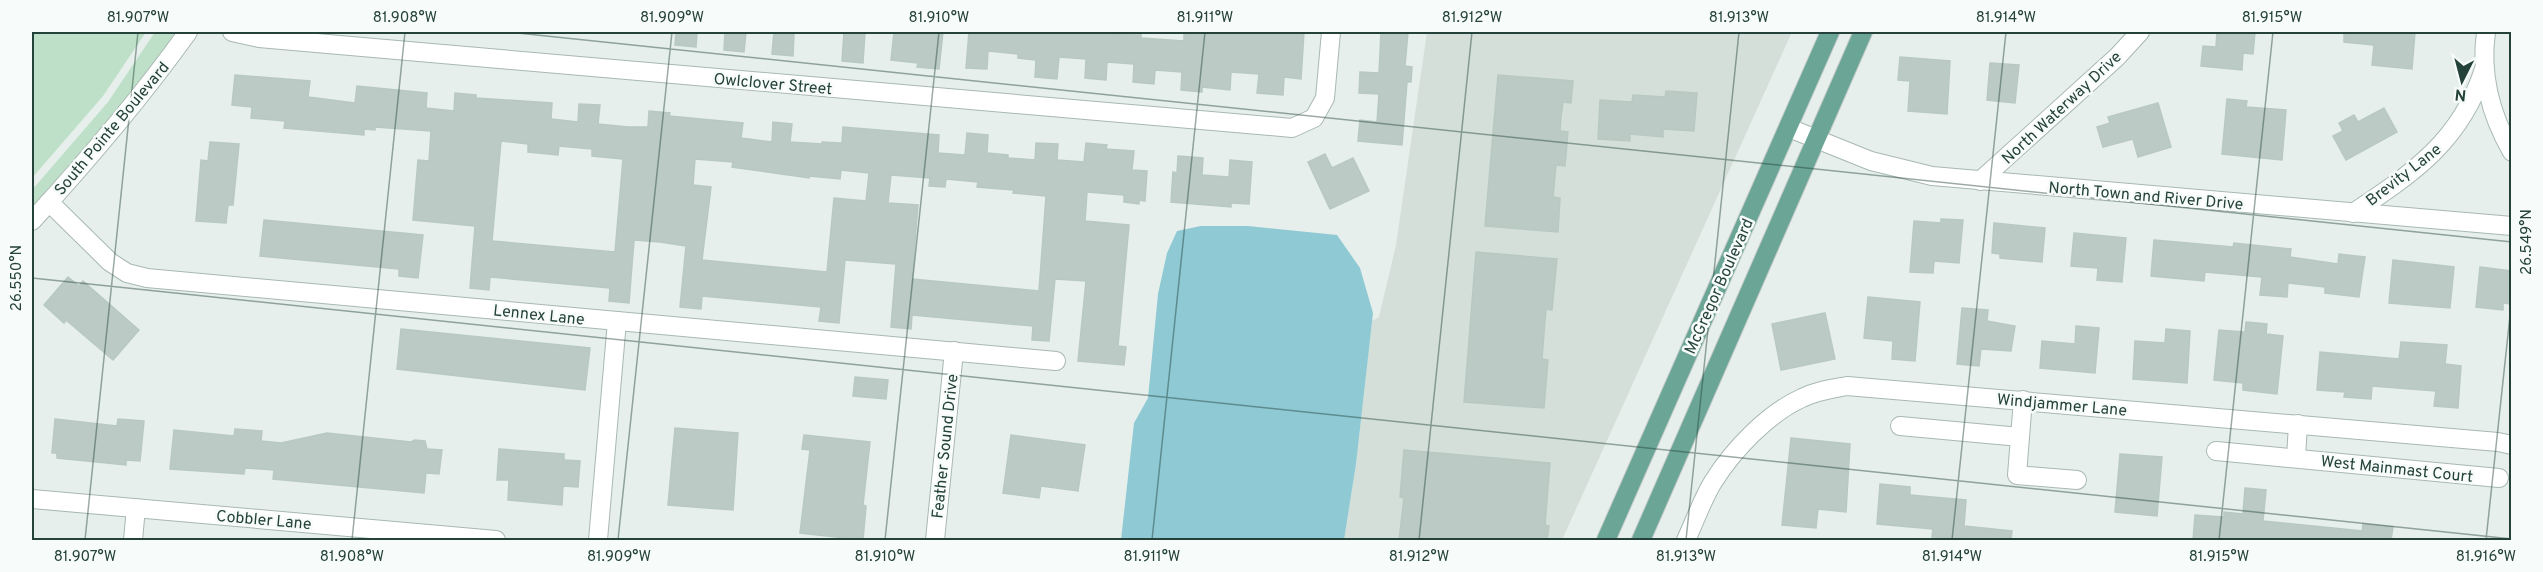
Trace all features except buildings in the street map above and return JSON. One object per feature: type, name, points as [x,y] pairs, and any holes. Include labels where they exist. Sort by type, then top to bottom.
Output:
[{"type":"main road","name":"McGregor Boulevard","points":[[1606,540],[1830,32]]},
{"type":"main road","name":"McGregor Boulevard","points":[[1641,540],[1863,32]]},
{"type":"street","name":"South Pointe Boulevard","points":[[32,221],[154,79],[188,32]]},
{"type":"street","name":"Owlclover Street","points":[[232,32],[259,38],[1292,128],[1314,118],[1325,98],[1331,32]]},
{"type":"street","name":"North Waterway Drive","points":[[1980,181],[2117,57],[2140,32]]},
{"type":"street","name":"Brevity Lane","points":[[2486,32],[2484,69],[2487,94],[2494,116],[2511,152]]},
{"type":"street","name":"Brevity Lane","points":[[2353,213],[2438,148],[2453,131],[2475,97],[2484,69]]},
{"type":"street","name":"North Town and River Drive","points":[[1789,128],[1870,161],[1909,172],[1980,181],[2511,226]]},
{"type":"street","name":"Lennex Lane","points":[[49,202],[110,262],[127,273],[147,278],[1056,361]]},
{"type":"street","points":[[598,540],[617,321]]},
{"type":"street","name":"Feather Sound Drive","points":[[934,540],[954,351]]},
{"type":"street","name":"Windjammer Lane","points":[[1686,540],[1713,483],[1725,465],[1768,421],[1784,408],[1803,398],[1825,390],[1847,386],[2298,424],[2511,445]]},
{"type":"street","points":[[2023,400],[2017,475],[2077,480]]},
{"type":"street","points":[[2295,458],[2298,424]]},
{"type":"street","points":[[1900,426],[2020,437]]},
{"type":"street","name":"West Mainmast Court","points":[[2216,451],[2499,478]]},
{"type":"street","name":"Cobbler Lane","points":[[32,499],[136,508],[339,534],[496,540]]},
{"type":"street","points":[[133,540],[136,508]]},
{"type":"shaded area","points":[[1427,32],[1792,32],[1562,540],[1344,540],[1356,464],[1372,321],[1379,317],[1396,245]]},
{"type":"green space","points":[[32,32],[146,32],[103,96],[32,178]]},
{"type":"green space","points":[[155,32],[176,32],[124,100],[32,207],[32,190],[108,102]]},
{"type":"water","points":[[1201,226],[1248,226],[1337,235],[1360,268],[1373,313],[1356,464],[1344,540],[1121,540],[1134,423],[1148,398],[1158,294],[1167,253],[1177,231]]}]
